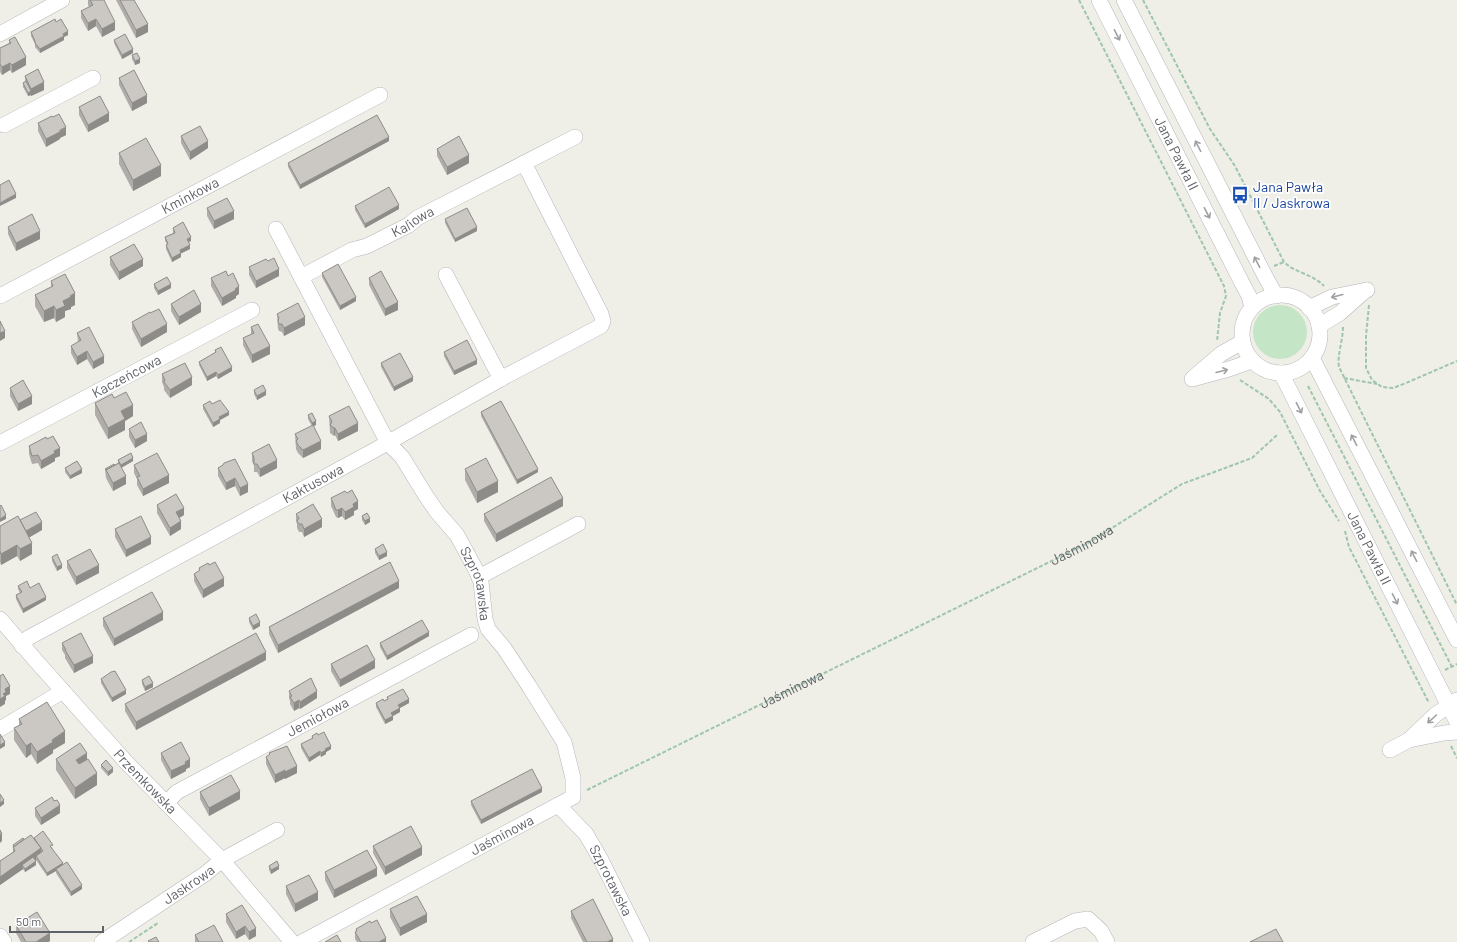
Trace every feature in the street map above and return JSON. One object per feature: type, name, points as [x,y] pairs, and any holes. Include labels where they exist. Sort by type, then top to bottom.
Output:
[{"type":"street","points":[[0,34],[62,0]]},
{"type":"street","name":"Jana Pawła II","points":[[1099,0],[1249,296],[1252,308]]},
{"type":"street","name":"Jana Pawła II","points":[[1124,0],[1276,296]]},
{"type":"street","points":[[1,124],[93,78]]},
{"type":"street","name":"Kminkowa","points":[[0,296],[380,95]]},
{"type":"street","name":"Kaliowa","points":[[301,277],[352,250],[367,246],[409,225],[417,218],[575,137]]},
{"type":"street","name":"Kaktusowa","points":[[22,646],[28,638],[388,443],[501,379],[601,326],[601,314],[524,164]]},
{"type":"street","name":"Szprotawska","points":[[276,229],[388,443],[402,457],[437,512],[457,535],[479,577],[481,582],[485,619],[488,629],[504,648],[530,686],[564,742],[573,778],[573,797]]},
{"type":"street","points":[[446,275],[501,379]]},
{"type":"street","points":[[1310,308],[1332,297],[1367,290]]},
{"type":"street","points":[[1319,326],[1340,313],[1367,290]]},
{"type":"street","points":[[1276,296],[1290,296],[1301,301],[1310,308],[1319,326],[1317,348],[1312,358],[1303,366],[1293,371],[1281,373],[1271,372],[1261,368],[1252,361],[1242,342],[1244,320],[1252,308],[1262,300],[1276,296]]},
{"type":"street","name":"Kaczeńcowa","points":[[0,443],[252,310]]},
{"type":"street","points":[[1242,342],[1221,354],[1192,379],[1252,361]]},
{"type":"street","points":[[1312,358],[1457,640]]},
{"type":"street","name":"Jana Pawła II","points":[[1281,373],[1452,703],[1457,722]]},
{"type":"street","points":[[479,577],[578,524]]},
{"type":"street","name":"Przemkowska","points":[[0,619],[22,646],[130,759],[166,803],[222,860],[287,940]]},
{"type":"street","name":"Jemiołowa","points":[[166,803],[177,792],[470,635]]},
{"type":"street","points":[[0,728],[63,690]]},
{"type":"street","points":[[1390,750],[1409,740],[1435,715],[1452,703]]},
{"type":"street","points":[[1409,740],[1450,733]]},
{"type":"street","name":"Jaśminowa","points":[[302,942],[573,797]]},
{"type":"street","name":"Szprotawska","points":[[558,805],[586,834],[601,860],[642,942]]},
{"type":"street","name":"Jaskrowa","points":[[102,942],[204,874],[222,860],[277,830]]},
{"type":"street","points":[[1034,942],[1075,921],[1088,919],[1101,930],[1107,942]]},
{"type":"street","points":[[0,936],[4,942]]},
{"type":"path","points":[[1080,0],[1224,286],[1226,296],[1220,312],[1216,341],[1221,354]]},
{"type":"path","points":[[1367,290],[1369,303],[1366,336],[1366,368],[1372,380],[1382,387],[1393,388],[1457,361]]},
{"type":"path","points":[[1229,369],[1238,379],[1269,399],[1280,412],[1320,491],[1340,521]]},
{"type":"path","points":[[1344,378],[1378,384]]},
{"type":"path","points":[[1308,386],[1452,667]]},
{"type":"path","name":"Jaśminowa","points":[[573,797],[1088,543],[1182,484],[1252,458],[1277,435]]},
{"type":"path","points":[[1344,528],[1350,547],[1435,715]]},
{"type":"path","points":[[1450,733],[1457,758]]},
{"type":"path","points":[[130,942],[158,923]]},
{"type":"green space","points":[[1275,305],[1285,305],[1295,309],[1303,317],[1307,327],[1307,337],[1303,347],[1295,355],[1285,359],[1275,359],[1265,355],[1257,347],[1253,337],[1253,327],[1257,317],[1265,309]]},
{"type":"building","points":[[90,0],[104,0],[115,22],[102,29],[96,19],[88,23],[81,11],[93,5]]},
{"type":"building","points":[[120,0],[134,0],[148,24],[136,30]]},
{"type":"building","points":[[55,19],[56,22],[61,19],[68,31],[63,34],[64,36],[40,49],[35,43],[31,32]]},
{"type":"building","points":[[125,34],[133,49],[122,55],[114,40]]},
{"type":"building","points":[[15,37],[26,57],[12,65],[10,63],[2,67],[0,64],[0,48],[11,43],[9,40]]},
{"type":"building","points":[[137,53],[140,59],[135,61],[132,55]]},
{"type":"building","points":[[38,69],[44,82],[31,89],[25,76]]},
{"type":"building","points":[[134,70],[147,95],[132,103],[119,78]]},
{"type":"building","points":[[26,81],[31,91],[28,93],[23,83]]},
{"type":"building","points":[[100,96],[109,113],[88,125],[79,107]]},
{"type":"building","points":[[59,114],[66,127],[60,130],[60,132],[46,139],[38,123]]},
{"type":"building","points":[[377,115],[389,137],[300,185],[288,163]]},
{"type":"building","points":[[200,126],[208,141],[190,152],[181,136]]},
{"type":"building","points":[[459,136],[469,155],[447,167],[437,149]]},
{"type":"building","points":[[146,138],[161,165],[133,180],[119,153]]},
{"type":"building","points":[[9,180],[16,194],[0,203],[0,185]]},
{"type":"building","points":[[389,187],[399,205],[365,224],[355,206]]},
{"type":"building","points":[[227,198],[234,211],[214,221],[207,208]]},
{"type":"building","points":[[467,208],[477,227],[455,239],[445,219]]},
{"type":"building","points":[[32,214],[40,231],[16,243],[8,227]]},
{"type":"building","points":[[183,222],[191,237],[187,239],[190,245],[180,250],[181,253],[172,258],[166,245],[168,244],[165,237],[175,233],[173,228]]},
{"type":"building","points":[[134,244],[143,259],[119,272],[110,257]]},
{"type":"building","points":[[274,258],[279,269],[256,281],[249,267],[266,259],[268,261]]},
{"type":"building","points":[[338,264],[356,297],[340,306],[322,273]]},
{"type":"building","points":[[226,271],[228,276],[233,273],[239,286],[235,289],[236,290],[222,298],[211,278]]},
{"type":"building","points":[[381,271],[398,302],[385,309],[369,278]]},
{"type":"building","points":[[65,274],[75,293],[63,301],[65,306],[56,310],[54,306],[44,311],[35,295],[53,286],[51,281]]},
{"type":"building","points":[[167,277],[171,284],[158,291],[154,284]]},
{"type":"building","points":[[194,290],[201,304],[179,317],[171,304]]},
{"type":"building","points":[[298,303],[305,317],[284,328],[282,324],[279,324],[277,314]]},
{"type":"building","points":[[159,309],[167,324],[141,339],[132,322],[150,312]]},
{"type":"building","points":[[0,321],[5,331],[0,333]]},
{"type":"building","points":[[258,324],[270,346],[252,355],[243,338],[254,333],[251,327]]},
{"type":"building","points":[[89,327],[104,356],[93,362],[87,351],[77,357],[71,346],[81,340],[77,333]]},
{"type":"building","points":[[467,340],[477,360],[454,371],[444,352]]},
{"type":"building","points":[[221,347],[232,367],[218,375],[216,372],[207,377],[199,362],[216,352],[215,350]]},
{"type":"building","points":[[400,353],[413,377],[394,387],[381,363]]},
{"type":"building","points":[[185,363],[192,377],[170,390],[164,382],[165,380],[162,374]]},
{"type":"building","points":[[23,380],[32,396],[18,404],[10,388]]},
{"type":"building","points":[[263,385],[266,391],[257,396],[254,390]]},
{"type":"building","points":[[126,392],[133,405],[121,411],[125,419],[108,428],[95,403],[112,394],[114,398]]},
{"type":"building","points":[[220,400],[229,412],[219,417],[220,419],[213,423],[203,405],[210,401],[212,404]]},
{"type":"building","points":[[501,401],[538,469],[517,480],[481,412]]},
{"type":"building","points":[[349,406],[358,423],[338,434],[335,428],[330,425],[332,422],[329,416]]},
{"type":"building","points":[[312,413],[316,421],[312,423],[308,415]]},
{"type":"building","points":[[141,422],[147,434],[135,440],[129,429]]},
{"type":"building","points":[[313,425],[321,441],[303,450],[296,441],[298,439],[295,434]]},
{"type":"building","points":[[53,436],[60,448],[54,451],[55,453],[41,461],[38,455],[32,456],[29,446],[46,437],[47,439]]},
{"type":"building","points":[[269,444],[277,460],[260,469],[257,464],[254,464],[252,453]]},
{"type":"building","points":[[131,453],[133,458],[121,465],[118,460]]},
{"type":"building","points":[[157,453],[169,475],[143,489],[137,477],[140,476],[134,465]]},
{"type":"building","points":[[486,458],[498,481],[477,492],[465,469]]},
{"type":"building","points":[[235,459],[248,484],[240,488],[235,478],[226,483],[218,468],[224,463]]},
{"type":"building","points":[[77,461],[82,469],[70,476],[65,468]]},
{"type":"building","points":[[119,463],[126,476],[113,483],[106,470]]},
{"type":"building","points":[[114,464],[115,465],[106,470],[105,469]]},
{"type":"building","points":[[551,477],[563,498],[496,534],[484,514]]},
{"type":"building","points":[[352,490],[358,501],[353,504],[354,507],[345,512],[342,508],[336,510],[331,498],[345,491],[347,493]]},
{"type":"building","points":[[176,494],[184,508],[176,512],[181,521],[170,528],[157,505]]},
{"type":"building","points":[[313,504],[322,519],[304,529],[302,524],[299,524],[297,521],[299,518],[296,514]]},
{"type":"building","points":[[1,505],[6,515],[0,519],[0,506]]},
{"type":"building","points":[[36,512],[42,522],[26,531],[20,520]]},
{"type":"building","points":[[367,513],[370,518],[365,521],[362,516]]},
{"type":"building","points":[[18,516],[32,543],[20,549],[17,545],[1,554],[0,526]]},
{"type":"building","points":[[141,516],[151,537],[126,550],[115,529]]},
{"type":"building","points":[[383,544],[387,552],[379,556],[375,549]]},
{"type":"building","points":[[90,549],[99,565],[76,577],[67,561]]},
{"type":"building","points":[[57,554],[62,565],[57,567],[52,557]]},
{"type":"building","points":[[215,562],[224,578],[203,590],[194,574],[200,570],[199,568],[208,563],[209,565]]},
{"type":"building","points":[[390,562],[399,581],[278,645],[269,627]]},
{"type":"building","points":[[27,581],[30,588],[39,583],[46,597],[23,609],[16,595],[22,592],[18,586]]},
{"type":"building","points":[[152,592],[163,612],[114,639],[103,618]]},
{"type":"building","points":[[256,614],[260,622],[253,626],[249,618]]},
{"type":"building","points":[[422,620],[429,632],[387,656],[380,643]]},
{"type":"building","points":[[81,633],[93,656],[74,665],[62,643]]},
{"type":"building","points":[[256,633],[266,652],[136,722],[125,704]]},
{"type":"building","points":[[367,645],[375,660],[340,680],[331,664]]},
{"type":"building","points":[[115,671],[126,690],[112,698],[101,679]]},
{"type":"building","points":[[3,674],[10,686],[5,689],[6,692],[3,694],[5,696],[0,699],[0,676]]},
{"type":"building","points":[[149,676],[153,683],[145,687],[142,680]]},
{"type":"building","points":[[311,678],[317,691],[300,702],[299,700],[294,703],[290,697],[292,696],[289,691]]},
{"type":"building","points":[[403,689],[409,699],[398,705],[400,708],[391,713],[393,716],[385,720],[376,703],[383,699],[384,701],[388,699],[387,697]]},
{"type":"building","points":[[47,702],[65,731],[52,740],[53,742],[37,752],[31,743],[26,746],[14,728],[22,724],[19,719]]},
{"type":"building","points":[[324,732],[331,746],[321,753],[320,751],[309,758],[301,744],[313,738],[312,736],[317,733],[318,735]]},
{"type":"building","points":[[0,734],[5,742],[0,745]]},
{"type":"building","points":[[181,742],[190,759],[185,762],[186,764],[171,771],[161,753]]},
{"type":"building","points":[[80,743],[87,753],[76,760],[79,764],[88,759],[97,773],[75,788],[56,759]]},
{"type":"building","points":[[287,746],[297,766],[275,775],[266,757],[270,754],[269,753]]},
{"type":"building","points":[[106,760],[113,768],[108,772],[101,765]]},
{"type":"building","points":[[532,769],[542,788],[481,820],[471,801]]},
{"type":"building","points":[[231,775],[240,791],[209,808],[200,792]]},
{"type":"building","points":[[0,794],[4,800],[0,803]]},
{"type":"building","points":[[52,797],[54,801],[57,800],[60,805],[41,818],[35,808]]},
{"type":"building","points":[[411,826],[422,847],[385,867],[373,846]]},
{"type":"building","points":[[43,831],[53,845],[50,846],[63,863],[47,873],[36,856],[43,851],[34,838]]},
{"type":"building","points":[[31,835],[41,848],[0,877],[0,861],[15,851],[13,847]]},
{"type":"building","points":[[23,838],[24,839],[14,847],[13,845]]},
{"type":"building","points":[[367,850],[377,868],[334,890],[325,872]]},
{"type":"building","points":[[33,857],[36,861],[25,869],[22,865]]},
{"type":"building","points":[[277,861],[279,866],[271,870],[269,866]]},
{"type":"building","points":[[67,862],[82,885],[71,892],[56,869]]},
{"type":"building","points":[[309,875],[318,892],[295,904],[286,886]]},
{"type":"building","points":[[417,896],[427,914],[400,928],[390,909]]},
{"type":"building","points":[[593,899],[613,939],[607,942],[587,942],[571,911]]},
{"type":"building","points":[[242,905],[256,928],[249,932],[245,926],[236,932],[226,914]]},
{"type":"building","points":[[37,912],[50,933],[36,942],[26,942],[16,925]]},
{"type":"building","points":[[377,920],[386,938],[379,942],[361,942],[355,932],[357,931],[356,929],[370,921],[371,923]]},
{"type":"building","points":[[214,925],[223,942],[199,942],[195,935]]},
{"type":"building","points":[[1276,929],[1283,942],[1250,942]]},
{"type":"building","points":[[337,935],[341,942],[325,942]]},
{"type":"building","points":[[156,937],[159,942],[148,941]]},
{"type":"place","name":"Jana Pawła II / Jaskrowa","points":[[1240,195]]}]
